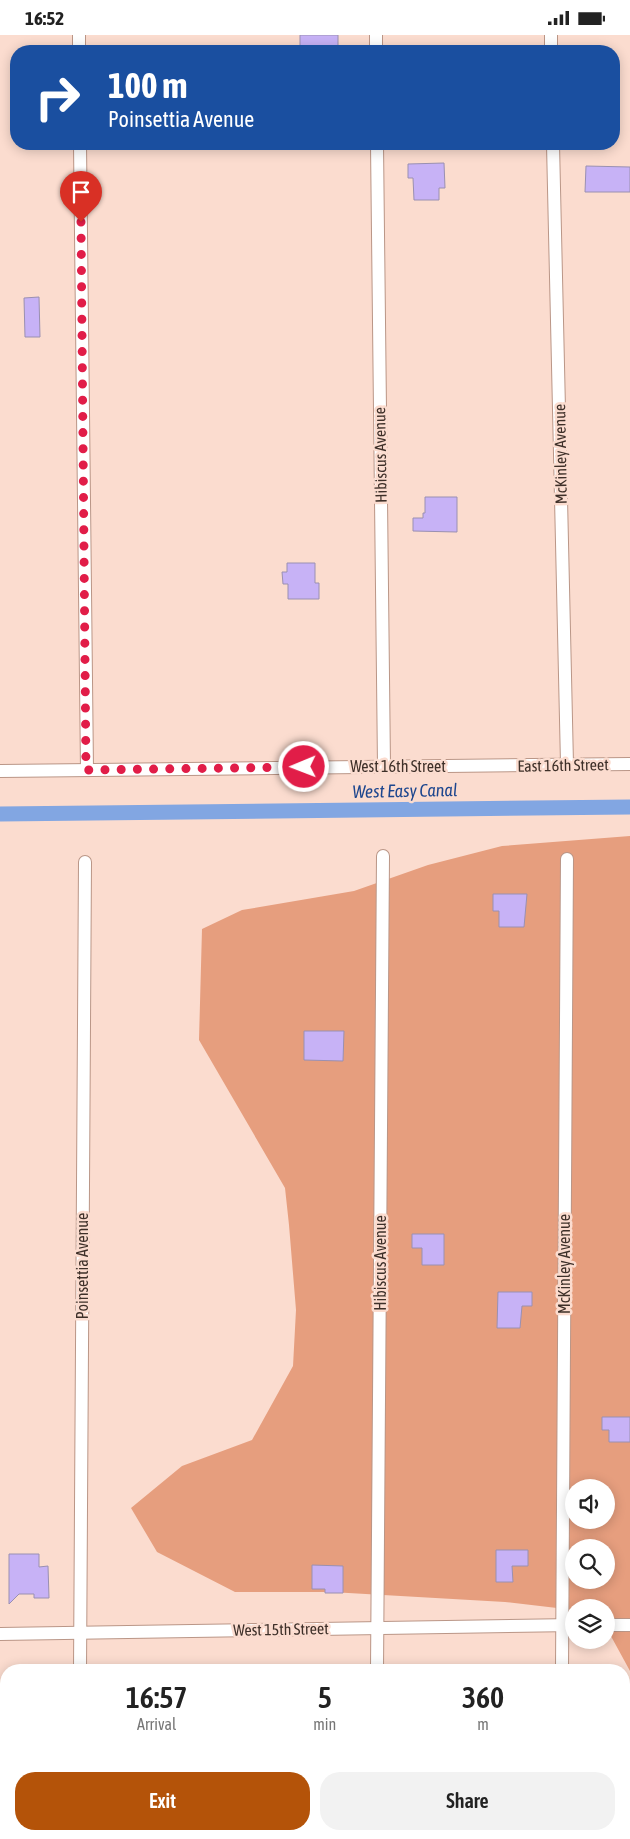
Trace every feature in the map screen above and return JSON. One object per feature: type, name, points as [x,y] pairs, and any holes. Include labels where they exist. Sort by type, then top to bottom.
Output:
[{"type":"street","points":[[80,150],[86,770]]},
{"type":"street","name":"Hibiscus Avenue","points":[[377,150],[384,766]]},
{"type":"street","name":"McKinley Avenue","points":[[553,150],[567,764]]},
{"type":"street","name":"East 16th Street","points":[[496,765],[630,764]]},
{"type":"street","name":"West 16th Street","points":[[0,771],[496,765]]},
{"type":"street","name":"Hibiscus Avenue","points":[[378,1664],[383,856]]},
{"type":"street","name":"McKinley Avenue","points":[[567,859],[568,1599]]},
{"type":"street","name":"Poinsettia Avenue","points":[[80,1664],[85,862]]},
{"type":"street","name":"West 15th Street","points":[[0,1634],[565,1625]]},
{"type":"street","points":[[615,1625],[630,1625]]},
{"type":"street","name":"McKinley Avenue","points":[[563,1664],[565,1647]]},
{"type":"shaded area","points":[[630,836],[630,1664],[626,1664],[615,1644],[615,1599],[565,1599],[565,1609],[505,1602],[331,1592],[235,1592],[157,1552],[131,1508],[182,1466],[252,1440],[293,1366],[296,1310],[285,1188],[199,1040],[202,929],[242,910],[354,891],[428,865],[502,846]]},
{"type":"building","points":[[300,35],[338,35],[338,45],[300,45]]},
{"type":"building","points":[[444,163],[445,188],[439,188],[439,200],[414,200],[413,178],[408,178],[408,164]]},
{"type":"building","points":[[586,166],[630,167],[630,192],[585,192]]},
{"type":"building","points":[[39,297],[40,337],[25,337],[24,298]]},
{"type":"building","points":[[425,497],[457,497],[457,532],[413,531],[413,518],[423,518],[423,513],[425,513]]},
{"type":"building","points":[[287,563],[315,563],[315,583],[319,583],[319,599],[288,599],[288,584],[283,584],[282,572],[287,572]]},
{"type":"building","points":[[493,894],[527,894],[524,927],[499,927],[499,911],[493,911]]},
{"type":"building","points":[[304,1031],[344,1031],[343,1061],[304,1060]]},
{"type":"building","points":[[412,1234],[444,1234],[444,1265],[422,1265],[422,1248],[412,1248]]},
{"type":"building","points":[[498,1292],[532,1292],[532,1306],[522,1306],[520,1328],[497,1328]]},
{"type":"building","points":[[602,1417],[630,1417],[630,1442],[609,1442],[609,1430],[602,1430]]},
{"type":"building","points":[[496,1550],[528,1550],[528,1566],[512,1566],[513,1582],[496,1582]]},
{"type":"building","points":[[9,1554],[39,1554],[39,1567],[48,1566],[49,1598],[34,1598],[34,1594],[19,1594],[9,1604]]},
{"type":"building","points":[[312,1565],[343,1566],[343,1593],[325,1593],[325,1589],[312,1589]]},
{"type":"waterway","name":"West Easy Canal","points":[[0,814],[630,807]]},
{"type":"route","points":[[81,222],[86,770],[304,767]]}]
